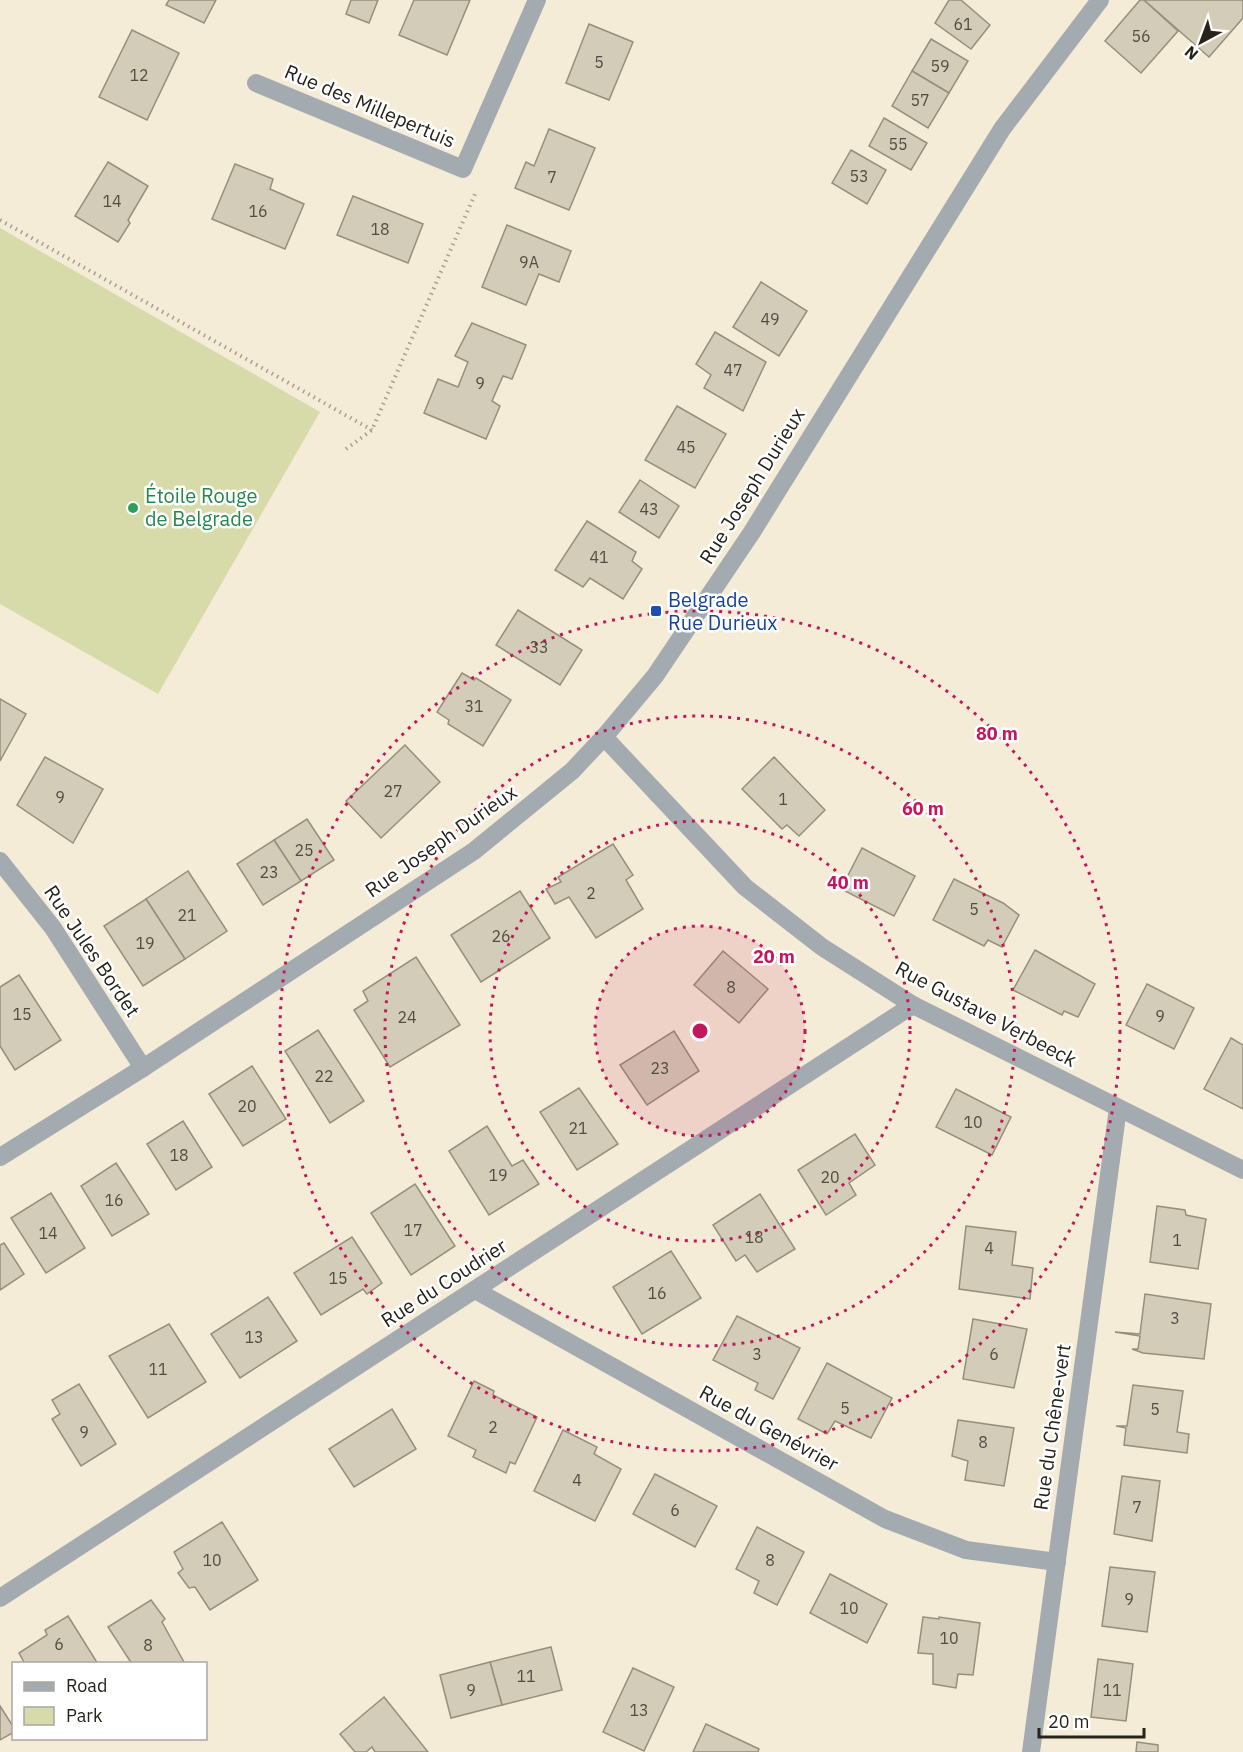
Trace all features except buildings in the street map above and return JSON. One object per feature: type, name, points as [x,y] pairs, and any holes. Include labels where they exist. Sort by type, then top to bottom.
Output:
[{"type":"street","name":"Rue des Millepertuis","points":[[256,82],[463,169],[537,0]]},
{"type":"street","name":"Rue Joseph Durieux","points":[[0,1158],[143,1068],[474,851],[572,771],[655,676],[752,532],[1002,129],[1100,0]]},
{"type":"street","name":"Rue Gustave Verbeeck","points":[[604,737],[745,887],[822,947],[913,1005],[1243,1170]]},
{"type":"street","name":"Rue Jules Bordet","points":[[0,861],[53,928],[143,1068]]},
{"type":"street","name":"Rue du Coudrier","points":[[0,1598],[913,1005]]},
{"type":"street","name":"Rue du Chêne-vert","points":[[1031,1752],[1118,1108]]},
{"type":"street","name":"Rue du Genévrier","points":[[475,1290],[885,1519],[966,1550],[1057,1562]]},
{"type":"path","points":[[346,449],[372,430],[475,195],[463,169]]},
{"type":"path","points":[[0,220],[372,430]]},
{"type":"green space","name":"Étoile Rouge de Belgrade","points":[[0,228],[320,412],[158,694],[0,604]]},
{"type":"place","name":"Étoile Rouge de Belgrade","points":[[133,508]]},
{"type":"place","name":"Belgrade Rue Durieux","points":[[656,611]]}]
